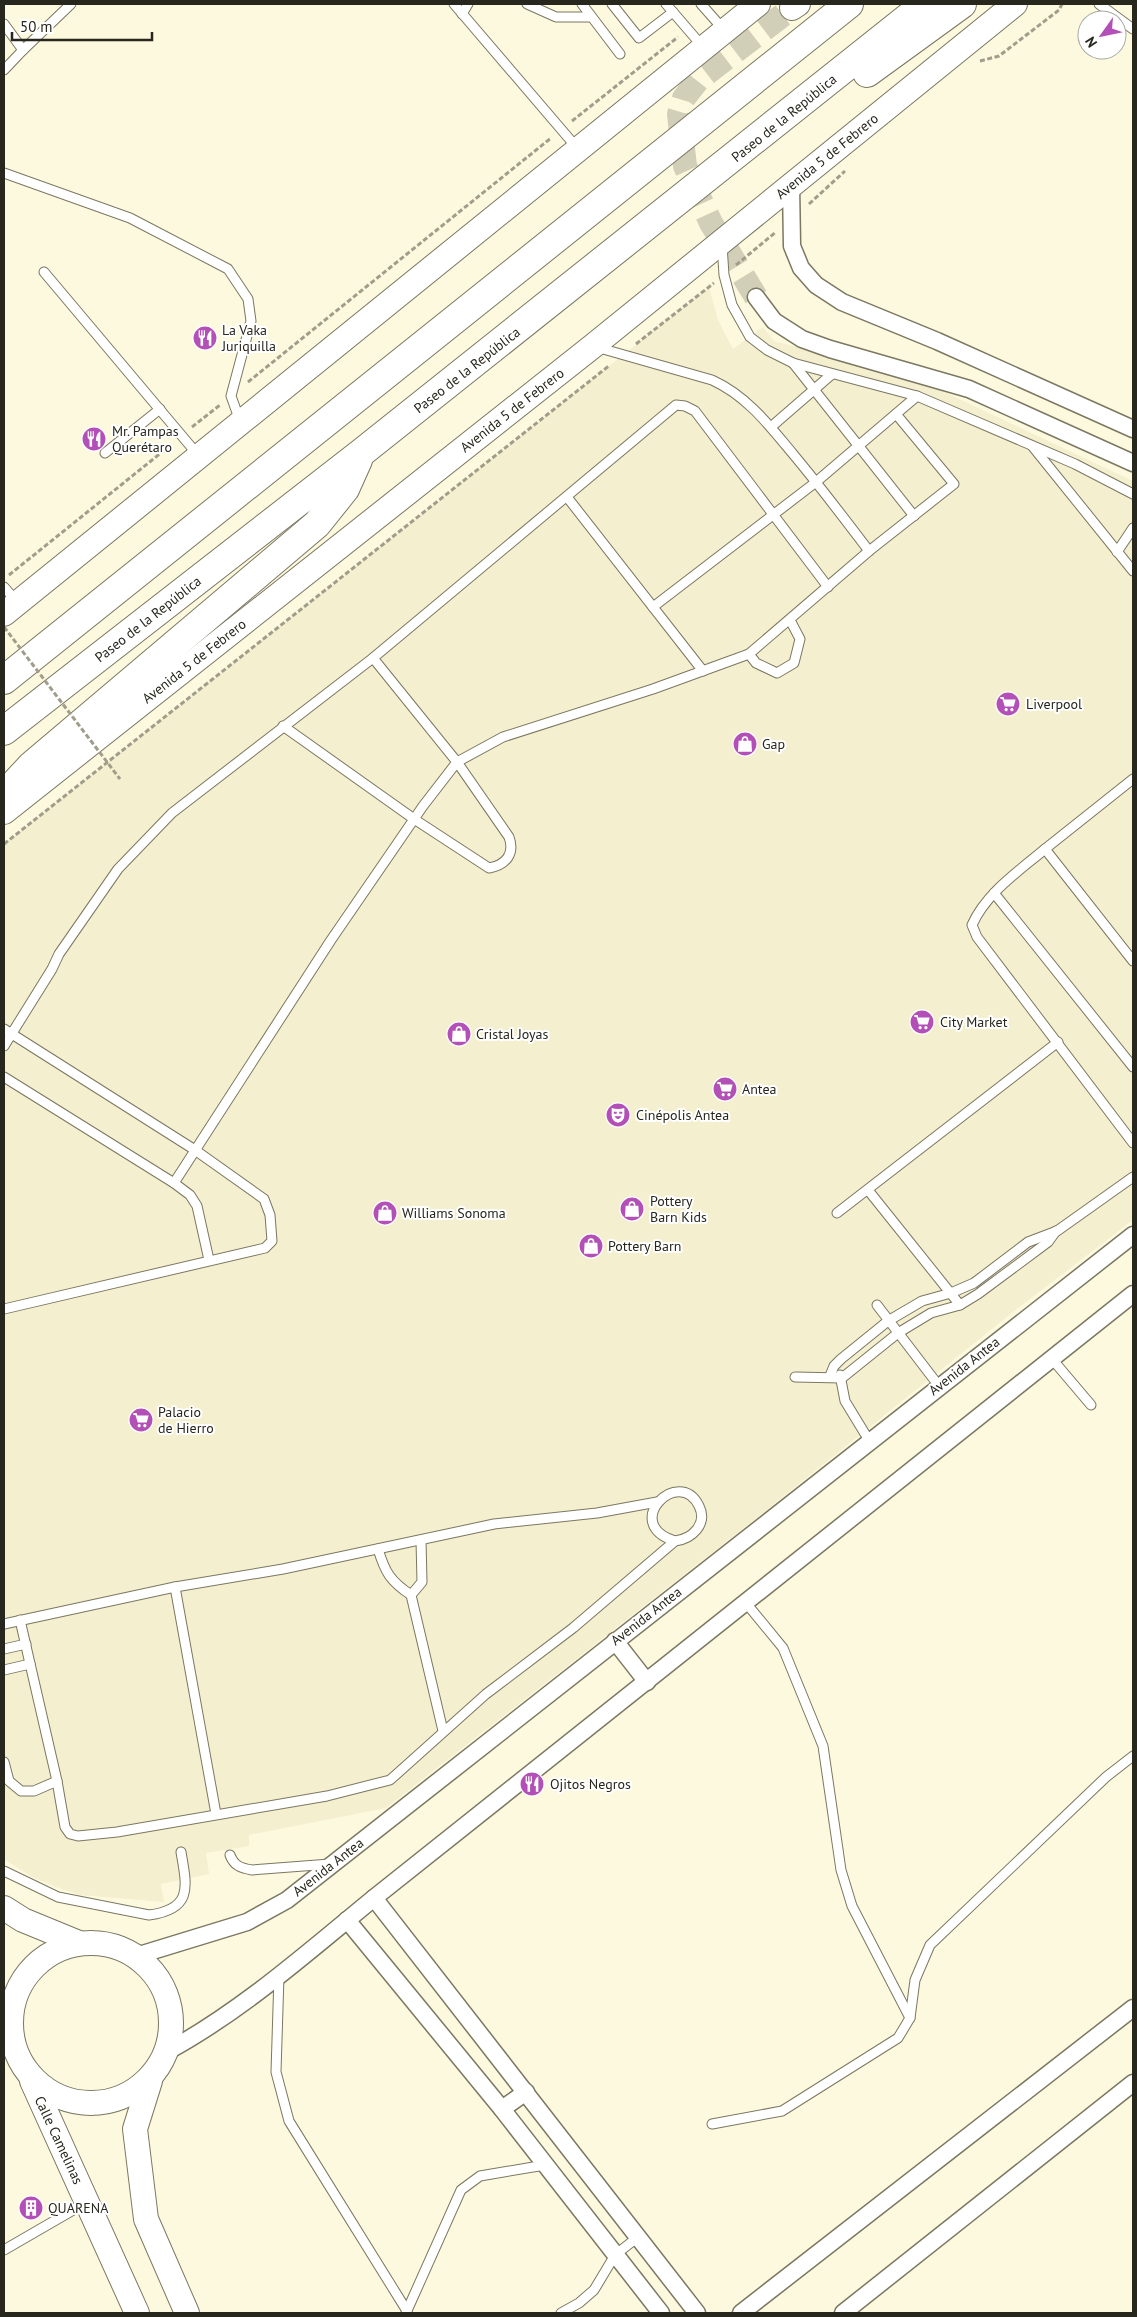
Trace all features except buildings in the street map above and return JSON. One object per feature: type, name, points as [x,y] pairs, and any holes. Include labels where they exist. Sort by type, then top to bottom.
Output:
[{"type":"highway","points":[[4,680],[849,4]]},
{"type":"highway","name":"Paseo de la República","points":[[4,731],[362,453],[925,4]]},
{"type":"highway","points":[[759,138],[846,88],[962,4]]},
{"type":"highway","points":[[4,795],[30,766],[317,524],[345,489],[362,453]]},
{"type":"main road","points":[[9,601],[240,422],[578,149],[695,38],[724,30],[758,4]]},
{"type":"main road","name":"Avenida 5 de Febrero","points":[[4,812],[593,346],[1015,4]]},
{"type":"main road","points":[[4,1908],[23,1920],[79,1943]]},
{"type":"main road","points":[[150,2080],[122,2099],[89,2105],[57,2097],[30,2077],[7,2027],[11,2008],[20,1984],[35,1965],[55,1950],[79,1943],[109,1944],[136,1956],[152,1970],[164,1988],[171,2008],[170,2040],[150,2080],[135,2129],[146,2219],[187,2313]]},
{"type":"main road","name":"Calle Camelinas","points":[[30,2077],[137,2313]]},
{"type":"street","points":[[790,185],[792,246],[801,268],[816,286],[842,302],[937,340],[1133,429]]},
{"type":"street","points":[[756,297],[774,321],[802,339],[830,349],[969,389],[1133,463]]},
{"type":"street","name":"Avenida Antea","points":[[136,1956],[246,1922],[286,1900],[1133,1235]]},
{"type":"street","points":[[170,2040],[197,2035],[280,1976],[374,1898],[1133,1294]]},
{"type":"street","points":[[615,1641],[647,1682]]},
{"type":"street","points":[[374,1898],[696,2313]]},
{"type":"street","points":[[347,1920],[502,2110],[660,2313]]},
{"type":"street","points":[[741,2313],[1133,2008]]},
{"type":"street","points":[[843,2313],[1133,2083]]},
{"type":"street","points":[[502,2110],[526,2092]]},
{"type":"lane","points":[[4,70],[71,4]]},
{"type":"lane","points":[[454,4],[578,149]]},
{"type":"lane","points":[[462,14],[468,4]]},
{"type":"lane","points":[[527,4],[556,17],[591,17]]},
{"type":"lane","points":[[582,4],[620,54]]},
{"type":"lane","points":[[612,4],[639,38],[673,12]]},
{"type":"lane","points":[[666,4],[695,38]]},
{"type":"lane","points":[[701,4],[724,30]]},
{"type":"lane","points":[[1099,4],[1133,29]]},
{"type":"lane","points":[[4,24],[24,50]]},
{"type":"lane","points":[[4,173],[130,218],[228,269],[248,299],[251,321],[231,396],[240,422]]},
{"type":"lane","points":[[721,242],[724,275],[732,305],[750,337],[767,350],[793,363],[917,396],[1075,464],[1133,494]]},
{"type":"lane","points":[[44,272],[198,455]]},
{"type":"lane","points":[[593,346],[712,380],[729,388],[748,402],[816,482],[869,550]]},
{"type":"lane","points":[[793,363],[914,516]]},
{"type":"lane","points":[[771,427],[832,374]]},
{"type":"lane","points":[[654,608],[816,482],[917,396]]},
{"type":"lane","points":[[4,1046],[33,997],[52,970],[59,954],[118,869],[172,813],[373,658],[676,405],[685,406],[695,412],[828,587]]},
{"type":"lane","points":[[105,452],[160,409]]},
{"type":"lane","points":[[174,1183],[331,940],[414,819],[457,762],[503,737],[749,654],[869,550],[954,484],[896,414]]},
{"type":"lane","points":[[1032,445],[1133,572]]},
{"type":"lane","points":[[567,497],[703,671]]},
{"type":"lane","points":[[1117,552],[1133,528]]},
{"type":"lane","points":[[749,654],[756,663],[777,673],[794,663],[800,639],[790,620]]},
{"type":"lane","points":[[283,726],[414,819],[490,868],[498,866],[510,855],[512,846],[509,837],[457,762],[373,658]]},
{"type":"lane","points":[[1133,779],[1045,849],[994,893],[978,911],[972,924],[977,937],[1133,1142]]},
{"type":"lane","points":[[1045,849],[1133,961]]},
{"type":"lane","points":[[994,893],[1133,1067]]},
{"type":"lane","points":[[4,1029],[195,1150],[264,1199],[273,1230],[272,1240],[265,1248],[4,1309]]},
{"type":"lane","points":[[837,1213],[1058,1042]]},
{"type":"lane","points":[[4,1077],[174,1183],[190,1195],[197,1206],[209,1260]]},
{"type":"lane","points":[[795,1376],[842,1378],[898,1332],[931,1313],[960,1305],[985,1290],[1048,1242],[1056,1231],[1133,1177]]},
{"type":"lane","points":[[868,1190],[960,1305]]},
{"type":"lane","points":[[830,1376],[834,1366],[888,1321],[922,1301],[951,1294],[974,1283],[1028,1242],[1056,1231]]},
{"type":"lane","points":[[877,1305],[939,1386]]},
{"type":"lane","points":[[1052,1359],[1091,1405]]},
{"type":"lane","points":[[834,1366],[842,1378],[842,1390],[846,1401],[870,1442]]},
{"type":"lane","points":[[674,1492],[683,1493],[692,1498],[699,1506],[701,1516],[699,1526],[694,1534],[685,1540],[675,1541],[665,1538],[657,1531],[653,1522],[653,1512],[657,1502],[664,1495],[674,1492]]},
{"type":"lane","points":[[4,1624],[175,1587],[283,1568],[494,1524],[597,1513],[657,1502]]},
{"type":"lane","points":[[411,1595],[422,1582],[421,1540]]},
{"type":"lane","points":[[20,1620],[57,1781],[65,1827],[70,1834],[78,1836],[175,1823],[216,1814],[327,1796],[390,1780],[486,1694],[573,1628],[675,1541]]},
{"type":"lane","points":[[378,1548],[385,1572],[398,1587],[411,1595],[443,1731]]},
{"type":"lane","points":[[175,1587],[216,1814]]},
{"type":"lane","points":[[746,1603],[783,1648],[823,1746],[841,1870],[852,1906],[910,2018]]},
{"type":"lane","points":[[4,1649],[26,1644]]},
{"type":"lane","points":[[4,1670],[30,1664]]},
{"type":"lane","points":[[712,2124],[782,2111],[898,2038],[910,2018],[915,1980],[930,1945],[1106,1777],[1133,1756]]},
{"type":"lane","points":[[4,1762],[9,1781],[21,1791],[34,1791],[57,1781]]},
{"type":"lane","points":[[4,1870],[64,1899],[149,1914],[163,1913],[177,1906],[184,1898],[186,1884],[181,1852]]},
{"type":"lane","points":[[230,1855],[233,1862],[240,1868],[252,1870],[333,1863]]},
{"type":"lane","points":[[280,1976],[276,2072],[289,2121],[407,2312]]},
{"type":"lane","points":[[407,2312],[461,2190],[480,2176],[545,2165]]},
{"type":"lane","points":[[4,2250],[87,2202]]},
{"type":"lane","points":[[560,2313],[579,2303],[594,2290],[615,2255],[638,2237]]},
{"type":"path","points":[[973,63],[999,56],[1059,10],[1062,4]]},
{"type":"path","points":[[4,579],[562,129],[695,38]]},
{"type":"path","points":[[4,844],[724,275],[848,168]]},
{"type":"path","points":[[4,628],[120,779]]},
{"type":"path","points":[[136,1956],[158,1968],[173,2001],[178,2022],[170,2040]]},
{"type":"shaded area","name":"Antea","points":[[709,287],[718,320],[733,349],[763,327],[774,341],[921,381],[1133,481],[1133,1220],[1008,1316],[764,1512],[386,1808],[249,1835],[249,1846],[206,1853],[209,1874],[161,1884],[164,1902],[80,1895],[32,1877],[4,1859],[4,844]]},
{"type":"tunnel","points":[[756,297],[711,223],[685,166],[679,114],[684,98],[698,80],[792,8]]},
{"type":"place","name":"La Vaka Juriquilla","points":[[205,338]]},
{"type":"place","name":"Mr. Pampas Querétaro","points":[[94,439]]},
{"type":"place","name":"Liverpool","points":[[1008,704]]},
{"type":"place","name":"Gap","points":[[745,744]]},
{"type":"place","name":"City Market","points":[[922,1022]]},
{"type":"place","name":"Cristal Joyas","points":[[459,1034]]},
{"type":"place","name":"Antea","points":[[725,1089]]},
{"type":"place","name":"Cinépolis Antea","points":[[618,1115]]},
{"type":"place","name":"Pottery Barn Kids","points":[[632,1209]]},
{"type":"place","name":"Williams Sonoma","points":[[385,1213]]},
{"type":"place","name":"Pottery Barn","points":[[591,1246]]},
{"type":"place","name":"Palacio de Hierro","points":[[141,1420]]},
{"type":"place","name":"Ojitos Negros","points":[[532,1784]]},
{"type":"place","name":"QUARENA","points":[[31,2208]]}]
